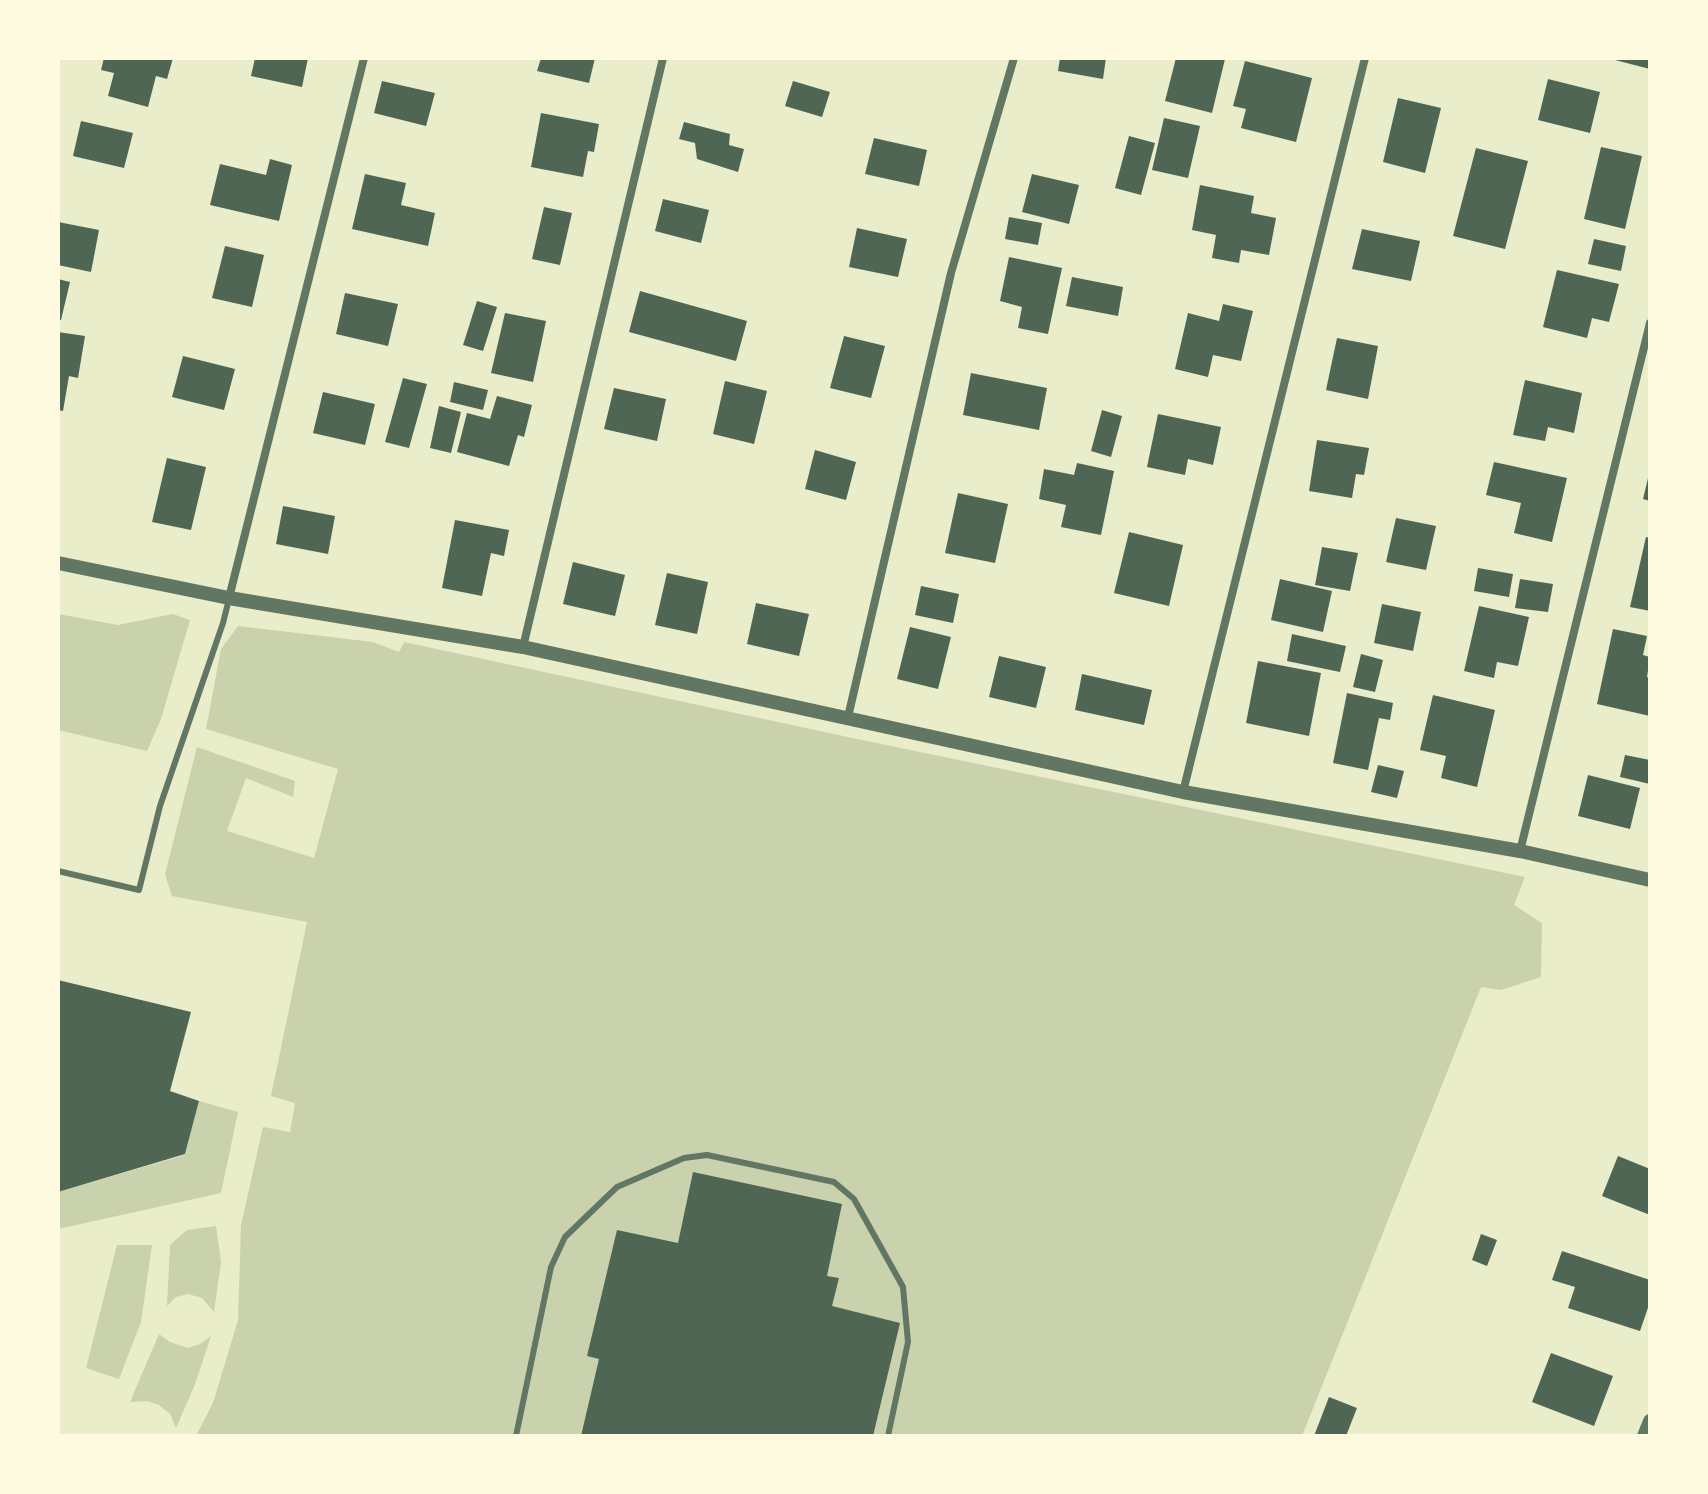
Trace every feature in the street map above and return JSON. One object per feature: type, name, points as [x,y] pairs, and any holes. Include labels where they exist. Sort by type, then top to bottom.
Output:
[{"type":"street","points":[[229,598],[364,58]]},
{"type":"street","points":[[523,647],[663,58]]},
{"type":"street","points":[[848,717],[951,273],[1014,58]]},
{"type":"street","points":[[1183,792],[1365,58]]},
{"type":"street","points":[[1520,851],[1650,323]]},
{"type":"street","points":[[58,563],[229,598],[523,647],[1183,792],[1520,851],[1650,880]]},
{"type":"street","points":[[1644,1436],[1650,1421]]},
{"type":"lane","points":[[58,871],[139,890],[160,806],[229,598]]},
{"type":"lane","points":[[516,1436],[551,1267],[565,1237],[617,1187],[684,1158],[707,1155],[834,1182],[854,1199],[903,1287],[908,1342],[888,1436]]},
{"type":"green space","points":[[58,614],[118,625],[173,614],[190,620],[161,719],[147,751],[58,730]]},
{"type":"green space","points":[[238,626],[373,642],[399,652],[404,642],[1525,877],[1514,905],[1542,923],[1541,977],[1501,990],[1481,987],[1302,1436],[196,1436],[213,1403],[238,1320],[241,1225],[263,1127],[290,1132],[295,1103],[271,1096],[307,922],[172,896],[165,874],[197,747],[295,781],[293,797],[246,778],[227,831],[314,858],[338,769],[206,729],[221,649]]},
{"type":"green space","points":[[199,1101],[238,1112],[221,1193],[58,1229],[58,1192],[185,1155]]},
{"type":"green space","points":[[216,1226],[221,1262],[214,1312],[202,1298],[188,1294],[176,1297],[167,1306],[170,1245],[187,1230]]},
{"type":"green space","points":[[117,1245],[152,1245],[141,1322],[119,1379],[86,1368]]},
{"type":"green space","points":[[159,1334],[170,1342],[188,1348],[211,1336],[176,1428],[170,1414],[159,1405],[147,1401],[130,1402]]},
{"type":"building","points":[[104,58],[173,58],[167,79],[156,76],[148,107],[108,96],[114,73],[101,70]]},
{"type":"building","points":[[255,58],[308,58],[302,87],[251,76]]},
{"type":"building","points":[[541,58],[595,58],[589,83],[537,71]]},
{"type":"building","points":[[1060,58],[1106,58],[1103,79],[1058,71]]},
{"type":"building","points":[[1176,58],[1225,59],[1212,113],[1165,101]]},
{"type":"building","points":[[1650,58],[1650,69],[1611,59]]},
{"type":"building","points":[[1245,61],[1312,78],[1296,142],[1241,128],[1246,109],[1233,106]]},
{"type":"building","points":[[1548,79],[1600,92],[1590,133],[1538,120]]},
{"type":"building","points":[[382,81],[435,93],[426,126],[374,113]]},
{"type":"building","points":[[793,81],[830,92],[822,117],[785,106]]},
{"type":"building","points":[[1398,98],[1441,108],[1425,173],[1383,162]]},
{"type":"building","points":[[541,113],[599,124],[594,152],[588,151],[583,177],[531,167]]},
{"type":"building","points":[[1164,118],[1200,126],[1188,178],[1152,170]]},
{"type":"building","points":[[81,121],[133,133],[124,168],[73,156]]},
{"type":"building","points":[[684,122],[730,134],[729,145],[744,149],[738,172],[697,159],[695,143],[679,139]]},
{"type":"building","points":[[1129,136],[1155,143],[1141,195],[1115,188]]},
{"type":"building","points":[[874,138],[927,150],[919,186],[865,174]]},
{"type":"building","points":[[1601,147],[1642,156],[1625,229],[1584,219]]},
{"type":"building","points":[[1476,148],[1528,161],[1505,249],[1453,236]]},
{"type":"building","points":[[270,159],[292,165],[279,221],[210,205],[220,164],[266,175]]},
{"type":"building","points":[[365,174],[406,183],[401,205],[435,213],[428,246],[352,229]]},
{"type":"building","points":[[1032,174],[1079,185],[1069,224],[1022,212]]},
{"type":"building","points":[[1200,185],[1254,196],[1251,213],[1276,218],[1269,255],[1241,250],[1239,263],[1212,258],[1216,235],[1192,230]]},
{"type":"building","points":[[663,199],[709,210],[701,243],[655,231]]},
{"type":"building","points":[[544,207],[572,213],[560,265],[532,259]]},
{"type":"building","points":[[1009,217],[1042,223],[1038,245],[1005,239]]},
{"type":"building","points":[[58,222],[99,230],[91,272],[58,265]]},
{"type":"building","points":[[857,228],[907,239],[898,277],[849,267]]},
{"type":"building","points":[[1362,229],[1420,241],[1411,281],[1352,269]]},
{"type":"building","points":[[1594,239],[1626,246],[1621,271],[1588,264]]},
{"type":"building","points":[[225,246],[264,255],[252,307],[212,298]]},
{"type":"building","points":[[1009,257],[1062,268],[1048,334],[1018,328],[1022,307],[1000,301]]},
{"type":"building","points":[[1557,270],[1619,284],[1609,322],[1592,318],[1587,338],[1543,327]]},
{"type":"building","points":[[1072,277],[1123,287],[1118,316],[1066,306]]},
{"type":"building","points":[[58,279],[70,282],[61,320],[58,320]]},
{"type":"building","points":[[640,291],[747,321],[736,361],[629,332]]},
{"type":"building","points":[[345,293],[398,304],[388,346],[336,334]]},
{"type":"building","points":[[477,301],[497,307],[483,351],[463,345]]},
{"type":"building","points":[[1223,304],[1253,311],[1241,361],[1213,355],[1208,377],[1175,369],[1188,313],[1219,321]]},
{"type":"building","points":[[505,313],[546,321],[533,382],[491,373]]},
{"type":"building","points":[[58,332],[85,336],[78,378],[69,376],[63,411],[58,410]]},
{"type":"building","points":[[844,336],[885,346],[871,398],[830,388]]},
{"type":"building","points":[[1337,338],[1378,346],[1368,399],[1326,390]]},
{"type":"building","points":[[183,356],[235,369],[224,410],[172,397]]},
{"type":"building","points":[[971,373],[1047,388],[1039,430],[963,415]]},
{"type":"building","points":[[403,378],[427,384],[409,448],[385,442]]},
{"type":"building","points":[[1525,380],[1582,393],[1574,433],[1548,427],[1545,441],[1513,435]]},
{"type":"building","points":[[725,381],[767,391],[754,444],[713,434]]},
{"type":"building","points":[[454,382],[488,390],[483,410],[450,402]]},
{"type":"building","points":[[614,388],[666,399],[657,441],[604,429]]},
{"type":"building","points":[[323,392],[375,404],[365,445],[313,433]]},
{"type":"building","points":[[497,396],[532,405],[524,437],[518,435],[509,466],[457,452],[467,413],[490,419]]},
{"type":"building","points":[[439,406],[461,412],[451,453],[430,448]]},
{"type":"building","points":[[1102,410],[1122,416],[1111,457],[1091,451]]},
{"type":"building","points":[[1158,414],[1221,427],[1213,465],[1188,459],[1185,475],[1147,467]]},
{"type":"building","points":[[1317,440],[1369,448],[1364,475],[1356,474],[1352,498],[1309,491]]},
{"type":"building","points":[[815,450],[856,462],[846,500],[805,489]]},
{"type":"building","points":[[167,458],[206,467],[191,530],[152,522]]},
{"type":"building","points":[[1494,462],[1567,478],[1552,542],[1514,533],[1521,503],[1486,495]]},
{"type":"building","points":[[1077,463],[1114,471],[1101,535],[1061,527],[1066,505],[1039,499],[1044,469],[1074,475]]},
{"type":"building","points":[[1650,474],[1650,501],[1643,499]]},
{"type":"building","points":[[958,493],[1008,504],[995,563],[945,553]]},
{"type":"building","points":[[283,506],[335,516],[328,554],[276,544]]},
{"type":"building","points":[[1396,518],[1436,526],[1426,570],[1386,562]]},
{"type":"building","points":[[455,520],[509,530],[504,556],[491,553],[482,596],[442,588]]},
{"type":"building","points":[[1129,532],[1183,545],[1169,606],[1114,593]]},
{"type":"building","points":[[1646,537],[1650,538],[1650,611],[1630,607]]},
{"type":"building","points":[[1322,547],[1358,553],[1350,591],[1315,585]]},
{"type":"building","points":[[573,562],[625,575],[615,616],[563,604]]},
{"type":"building","points":[[1478,568],[1513,574],[1509,597],[1474,591]]},
{"type":"building","points":[[667,573],[708,582],[697,634],[655,625]]},
{"type":"building","points":[[1280,579],[1332,591],[1323,632],[1271,620]]},
{"type":"building","points":[[1520,579],[1553,584],[1548,612],[1515,608]]},
{"type":"building","points":[[921,586],[959,594],[953,623],[915,615]]},
{"type":"building","points":[[756,603],[809,614],[799,656],[747,644]]},
{"type":"building","points":[[1382,604],[1421,612],[1413,651],[1374,643]]},
{"type":"building","points":[[1479,606],[1529,617],[1518,666],[1497,662],[1494,678],[1464,671]]},
{"type":"building","points":[[910,627],[951,637],[938,689],[897,679]]},
{"type":"building","points":[[1613,629],[1647,636],[1643,655],[1650,657],[1647,677],[1650,678],[1650,716],[1597,704]]},
{"type":"building","points":[[1292,634],[1346,646],[1340,672],[1287,661]]},
{"type":"building","points":[[1361,654],[1383,660],[1375,692],[1353,687]]},
{"type":"building","points":[[999,656],[1046,667],[1036,708],[989,697]]},
{"type":"building","points":[[1258,661],[1321,673],[1309,736],[1246,723]]},
{"type":"building","points":[[1082,674],[1152,690],[1144,725],[1075,710]]},
{"type":"building","points":[[1347,693],[1393,703],[1390,720],[1379,718],[1368,770],[1333,763]]},
{"type":"building","points":[[1433,695],[1495,710],[1477,787],[1441,778],[1446,756],[1420,750]]},
{"type":"building","points":[[1625,755],[1650,760],[1650,784],[1620,777]]},
{"type":"building","points":[[1378,765],[1404,771],[1397,798],[1371,792]]},
{"type":"building","points":[[1588,775],[1640,788],[1630,829],[1578,816]]},
{"type":"building","points":[[58,980],[191,1012],[170,1091],[199,1101],[185,1154],[58,1192]]},
{"type":"building","points":[[1618,1156],[1650,1169],[1650,1215],[1602,1196]]},
{"type":"building","points":[[693,1172],[842,1204],[827,1276],[839,1278],[832,1306],[900,1323],[873,1436],[581,1436],[599,1359],[587,1356],[617,1230],[678,1243]]},
{"type":"building","points":[[1481,1234],[1497,1240],[1487,1266],[1472,1260]]},
{"type":"building","points":[[1562,1251],[1650,1280],[1650,1302],[1640,1331],[1568,1308],[1575,1287],[1552,1280]]},
{"type":"building","points":[[1551,1353],[1613,1376],[1594,1426],[1532,1402]]},
{"type":"building","points":[[1329,1397],[1357,1408],[1346,1436],[1314,1436]]}]
